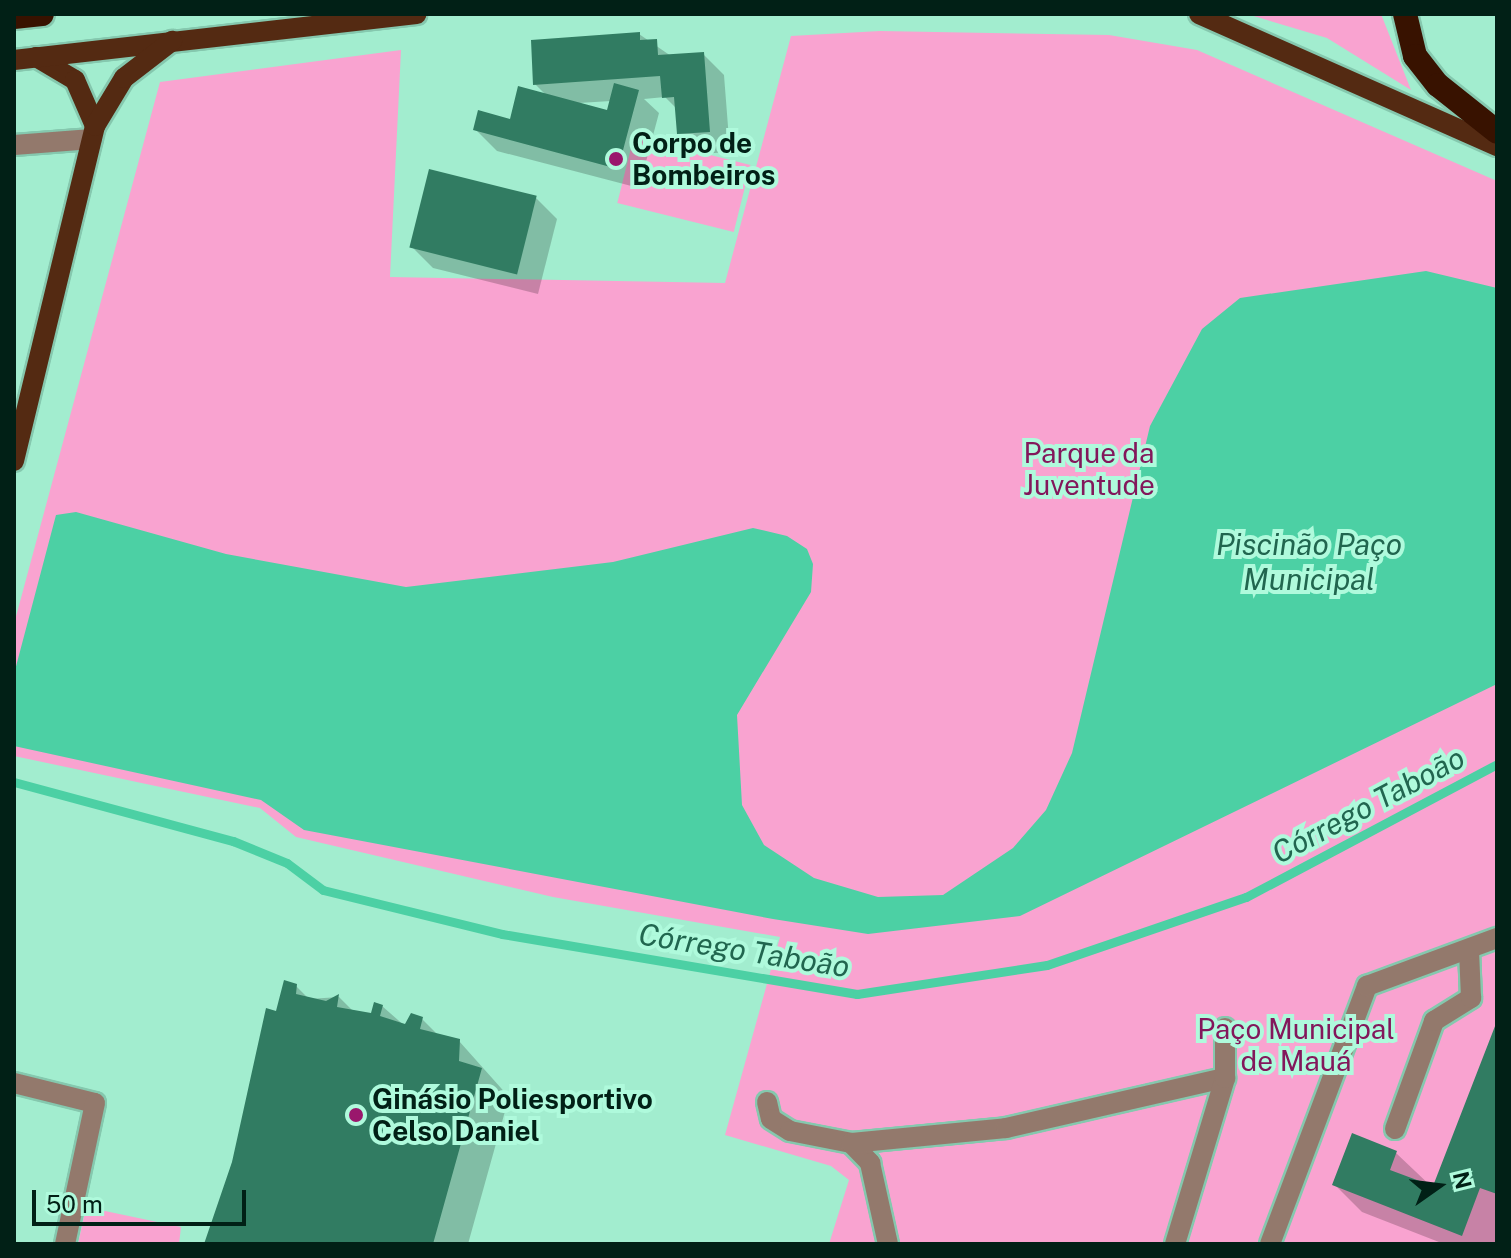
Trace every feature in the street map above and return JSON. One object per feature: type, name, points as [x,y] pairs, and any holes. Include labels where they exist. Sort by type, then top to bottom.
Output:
[{"type":"highway","points":[[14,17],[42,14]]},
{"type":"highway","points":[[1405,14],[1415,56],[1438,85],[1497,132]]},
{"type":"main road","points":[[14,60],[416,14]]},
{"type":"main road","points":[[1199,14],[1497,146]]},
{"type":"main road","points":[[14,461],[94,132],[124,78],[172,41]]},
{"type":"main road","points":[[36,57],[75,80],[94,132]]},
{"type":"street","points":[[14,145],[94,132]]},
{"type":"street","points":[[1270,1244],[1367,986],[1469,951],[1497,938]]},
{"type":"street","points":[[1395,1129],[1434,1021],[1471,998],[1469,951]]},
{"type":"street","points":[[1175,1244],[1225,1078],[1225,1028]]},
{"type":"street","points":[[767,1102],[771,1119],[790,1131],[851,1143],[1006,1128],[1225,1078]]},
{"type":"street","points":[[14,1083],[95,1103],[65,1244]]},
{"type":"street","points":[[851,1143],[870,1163],[888,1244]]},
{"type":"green space","points":[[1247,14],[1381,14],[1411,90],[1327,38]]},
{"type":"green space","name":"Parque da Juventude","points":[[880,31],[1109,35],[1197,50],[1497,181],[1497,1244],[829,1244],[849,1180],[831,1166],[725,1135],[780,937],[553,897],[296,837],[260,808],[14,756],[14,624],[160,82],[401,50],[390,277],[725,283],[791,36]]},
{"type":"green space","points":[[634,136],[750,165],[734,232],[617,203]]},
{"type":"green space","points":[[86,1207],[181,1227],[179,1244],[78,1244]]},
{"type":"water","name":"Piscinão Paço Municipal","points":[[1426,271],[1497,288],[1497,684],[1020,916],[868,934],[773,919],[304,830],[261,800],[14,746],[14,674],[56,515],[76,512],[226,554],[406,587],[613,562],[753,528],[787,536],[807,549],[813,564],[811,592],[737,715],[742,805],[764,845],[814,878],[878,897],[943,895],[1013,848],[1046,810],[1072,753],[1150,426],[1202,329],[1240,298]]},
{"type":"building","points":[[640,32],[640,40],[657,39],[658,55],[704,52],[710,132],[677,134],[674,97],[662,98],[660,76],[533,85],[531,40]]},
{"type":"building","points":[[614,83],[639,90],[618,169],[473,130],[478,110],[510,119],[518,86],[607,110]]},
{"type":"building","points":[[429,169],[537,196],[517,274],[409,248]]},
{"type":"building","name":"Ginásio Poliesportivo Celso Daniel","points":[[284,980],[297,984],[296,994],[326,1001],[339,994],[337,1007],[371,1013],[374,1002],[383,1005],[380,1016],[405,1024],[411,1013],[423,1017],[420,1029],[460,1039],[459,1061],[482,1068],[433,1244],[204,1244],[232,1162],[266,1008],[276,1011]]},
{"type":"building","points":[[1497,1021],[1497,1194],[1480,1188],[1462,1236],[1332,1185],[1352,1133],[1397,1151],[1390,1170],[1433,1186]]},
{"type":"waterway","name":"Córrego Taboão","points":[[14,782],[233,841],[287,863],[323,890],[502,934],[857,994],[1047,965],[1246,897],[1497,764]]},
{"type":"place","name":"Corpo de Bombeiros","points":[[616,159]]},
{"type":"place","name":"Ginásio Poliesportivo Celso Daniel","points":[[356,1115]]},
{"type":"park label","name":"Paço Municipal de Mauá","points":[[1296,1045]]}]
